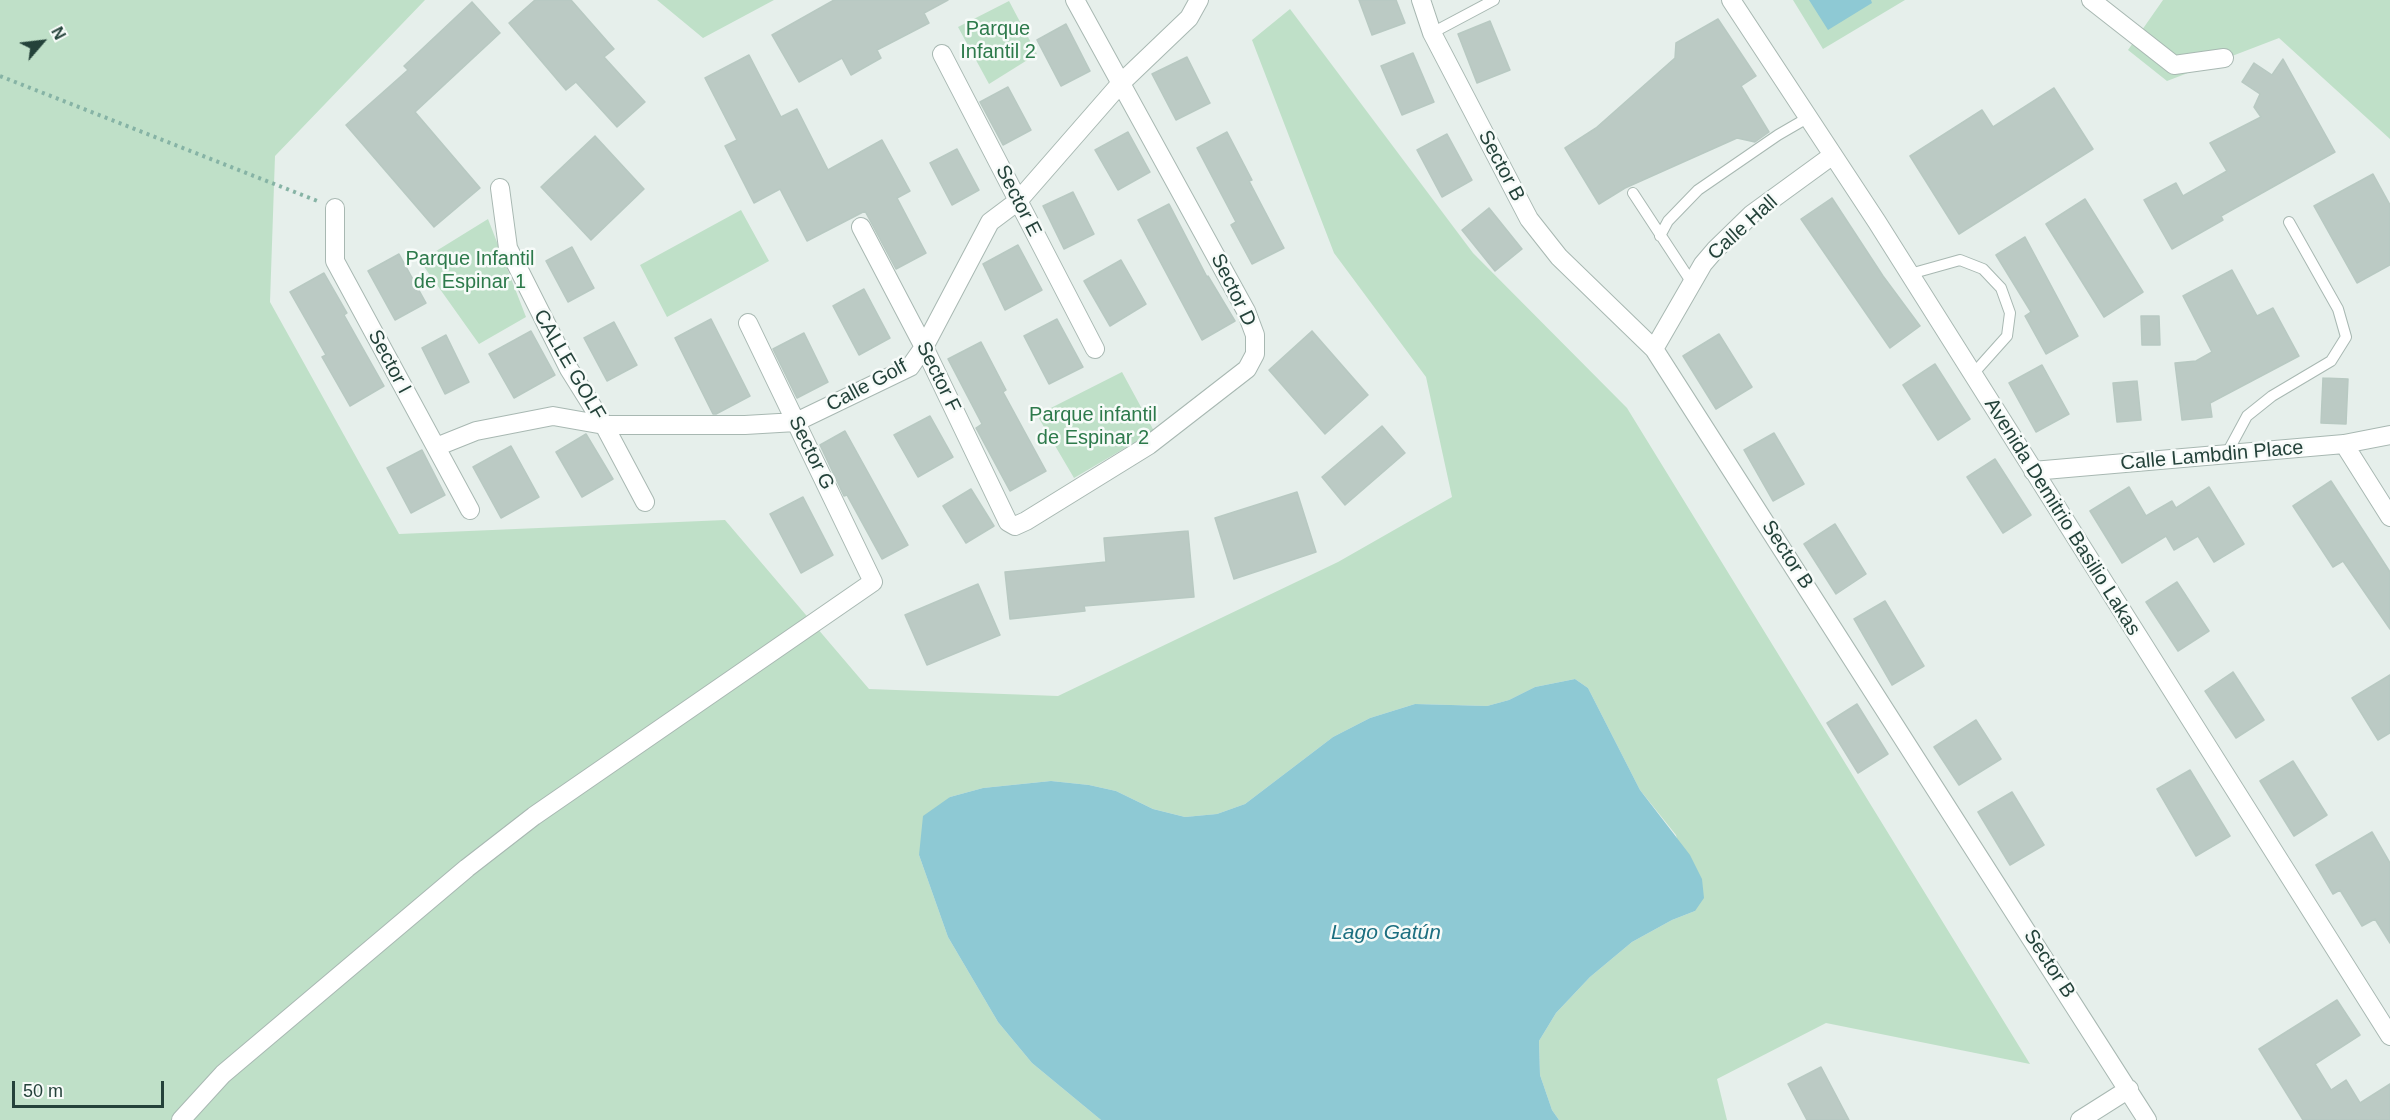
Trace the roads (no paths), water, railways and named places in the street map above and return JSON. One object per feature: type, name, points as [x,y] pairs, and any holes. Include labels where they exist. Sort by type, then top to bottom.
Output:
[{"type":"street","name":"Sector D","points":[[1015,526],[1149,445],[1247,369],[1255,354],[1255,335],[1246,310],[1075,0]]},
{"type":"street","name":"Calle Golf","points":[[436,447],[476,431],[553,416],[604,425],[745,425],[796,422],[910,367],[924,347],[990,222],[1018,201],[1121,83],[1189,18],[1199,0]]},
{"type":"street","name":"Sector B","points":[[1421,0],[1432,33],[1529,219],[1559,257],[1654,349],[2147,1120]]},
{"type":"street","name":"Avenida Demitrio Basilio Lakas","points":[[1731,0],[1910,274],[2390,1036]]},
{"type":"street","points":[[2091,0],[2174,65],[2224,58]]},
{"type":"street","name":"Sector E","points":[[942,54],[1095,349]]},
{"type":"street","name":"Calle Hall","points":[[1654,349],[1709,257],[1731,232],[1833,155]]},
{"type":"street","name":"CALLE GOLF","points":[[500,188],[508,248],[569,369],[604,425],[645,502]]},
{"type":"street","name":"Sector I","points":[[335,208],[334,261],[470,510]]},
{"type":"street","name":"Sector F","points":[[861,227],[924,347],[1008,522],[1015,526]]},
{"type":"street","name":"Sector G","points":[[181,1120],[223,1074],[467,868],[534,816],[873,582],[748,323]]},
{"type":"street","name":"Calle Lambdin Place","points":[[2033,471],[2344,444],[2390,435]]},
{"type":"street","points":[[2344,444],[2390,517]]},
{"type":"street","points":[[2080,1120],[2129,1089]]},
{"type":"lane","points":[[1432,33],[1494,0]]},
{"type":"lane","points":[[1660,236],[1668,221],[1698,190],[1809,117]]},
{"type":"lane","points":[[1633,193],[1692,283]]},
{"type":"lane","points":[[2226,455],[2247,416],[2272,396],[2331,361],[2346,337],[2337,309],[2289,222]]},
{"type":"lane","points":[[1910,274],[1960,260],[1983,269],[2001,288],[2010,313],[2007,336],[1973,375]]},
{"type":"water","points":[[1809,0],[1871,0],[1872,3],[1828,30]]},
{"type":"water","name":"Lago Gatún","points":[[1575,679],[1588,688],[1640,790],[1690,855],[1702,879],[1704,898],[1695,911],[1672,920],[1632,942],[1590,977],[1556,1013],[1539,1041],[1540,1075],[1552,1110],[1559,1120],[1101,1120],[1032,1063],[998,1022],[948,937],[919,855],[923,816],[950,797],[983,788],[1051,781],[1089,785],[1116,791],[1153,809],[1185,817],[1217,814],[1245,804],[1333,737],[1370,718],[1415,704],[1487,706],[1509,700],[1535,687]]},
{"type":"park label","name":"Parque Infantil 2","points":[[998,40]]},
{"type":"park label","name":"Parque Infantil de Espinar 1","points":[[470,270]]},
{"type":"park label","name":"Parque infantil de Espinar 2","points":[[1093,426]]}]
